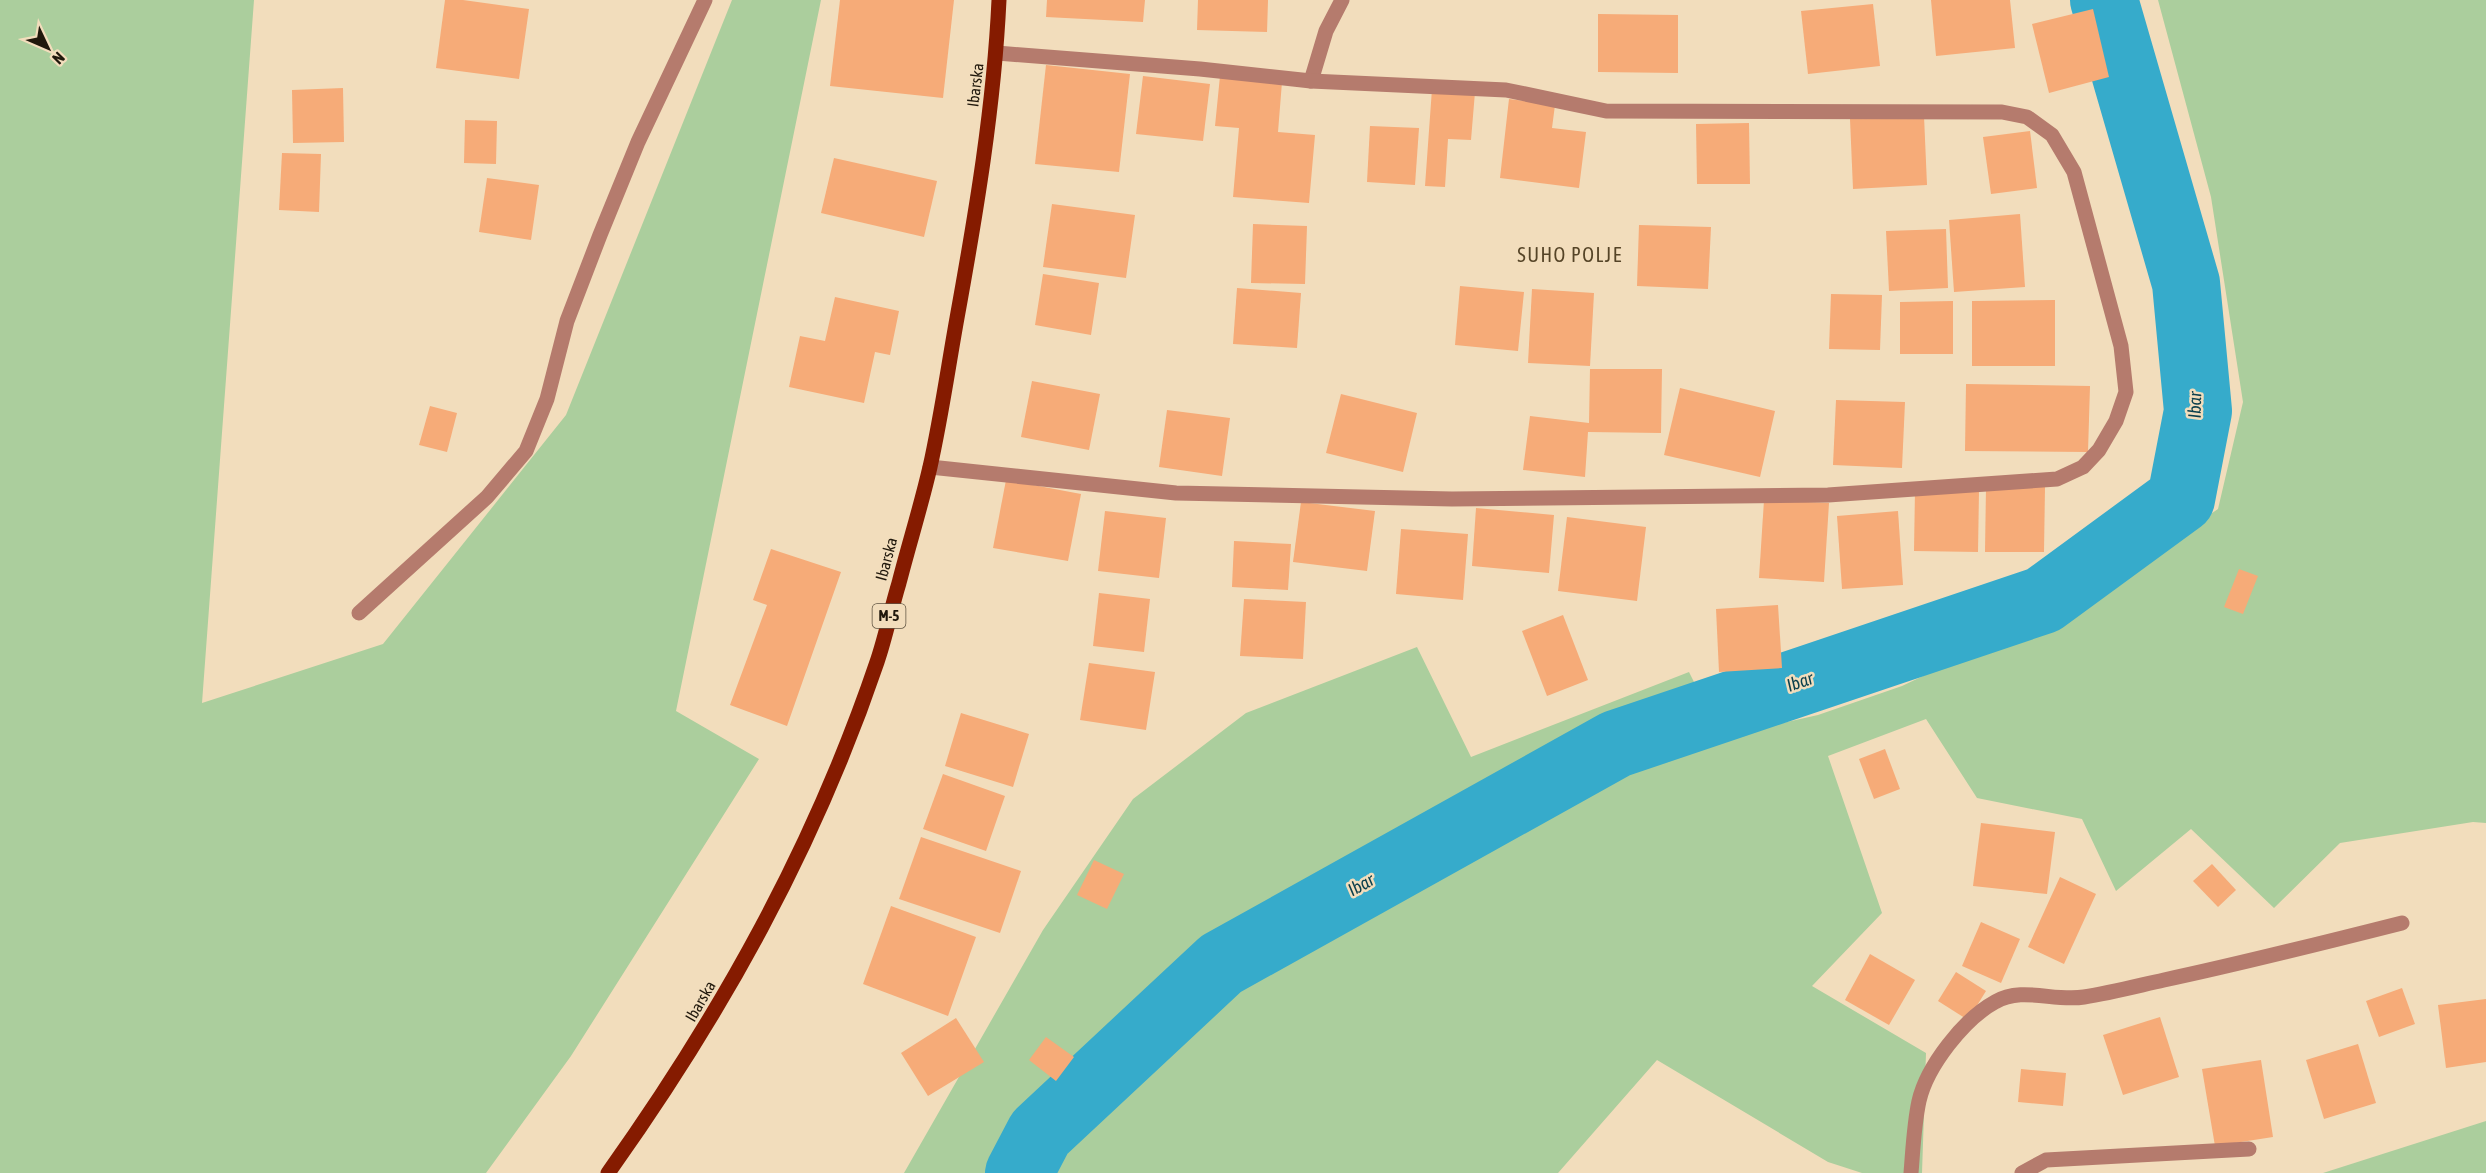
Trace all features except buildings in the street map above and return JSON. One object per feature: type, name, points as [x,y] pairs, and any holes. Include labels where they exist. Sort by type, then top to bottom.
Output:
[{"type":"main road","name":"Ibarska","points":[[608,1173],[659,1102],[708,1025],[764,926],[813,824],[848,741],[878,659],[930,467],[987,135],[997,53],[999,0]]},
{"type":"street","points":[[359,613],[487,497],[526,451],[547,399],[567,321],[600,235],[638,142],[705,0]]},
{"type":"street","points":[[1311,81],[1326,31],[1342,0]]},
{"type":"street","points":[[930,467],[1176,493],[1452,499],[1828,495],[2057,479],[2083,467],[2099,450],[2116,421],[2126,392],[2121,346],[2074,172],[2052,135],[2027,117],[2002,112],[1606,111],[1506,90],[1311,81],[1200,69],[997,53]]},
{"type":"street","points":[[1911,1173],[1919,1100],[1931,1071],[1949,1044],[1973,1019],[1995,1002],[2019,993],[2058,999],[2083,997],[2221,968],[2402,923]]},
{"type":"street","points":[[2022,1173],[2046,1160],[2055,1159],[2249,1149]]},
{"type":"green space","points":[[0,0],[254,0],[202,703],[383,644],[566,415],[732,0],[821,0],[676,711],[759,759],[571,1056],[486,1173],[0,1173]]},
{"type":"green space","points":[[2158,0],[2486,0],[2486,823],[2473,822],[2340,843],[2274,908],[2191,829],[2116,891],[2082,819],[1977,798],[1926,719],[1828,756],[1882,913],[1812,986],[1926,1053],[1922,1173],[1862,1173],[1828,1162],[1657,1060],[1558,1173],[1053,1173],[1101,1095],[1227,976],[1633,757],[1818,715],[1902,686],[2091,596],[2218,509],[2243,402],[2211,197]]},
{"type":"green space","points":[[1417,647],[1471,757],[1689,672],[1697,688],[1479,793],[1218,931],[1029,1115],[991,1173],[904,1173],[1043,930],[1133,799],[1246,713]]},
{"type":"green space","points":[[2486,1121],[2486,1173],[2323,1173]]},
{"type":"waterway","name":"Ibar","points":[[1019,1173],[1040,1133],[1221,964],[1616,744],[2043,600],[2181,499],[2198,411],[2186,283],[2104,0]]},
{"type":"district","name":"SUHO POLJE","points":[[1570,255]]}]
